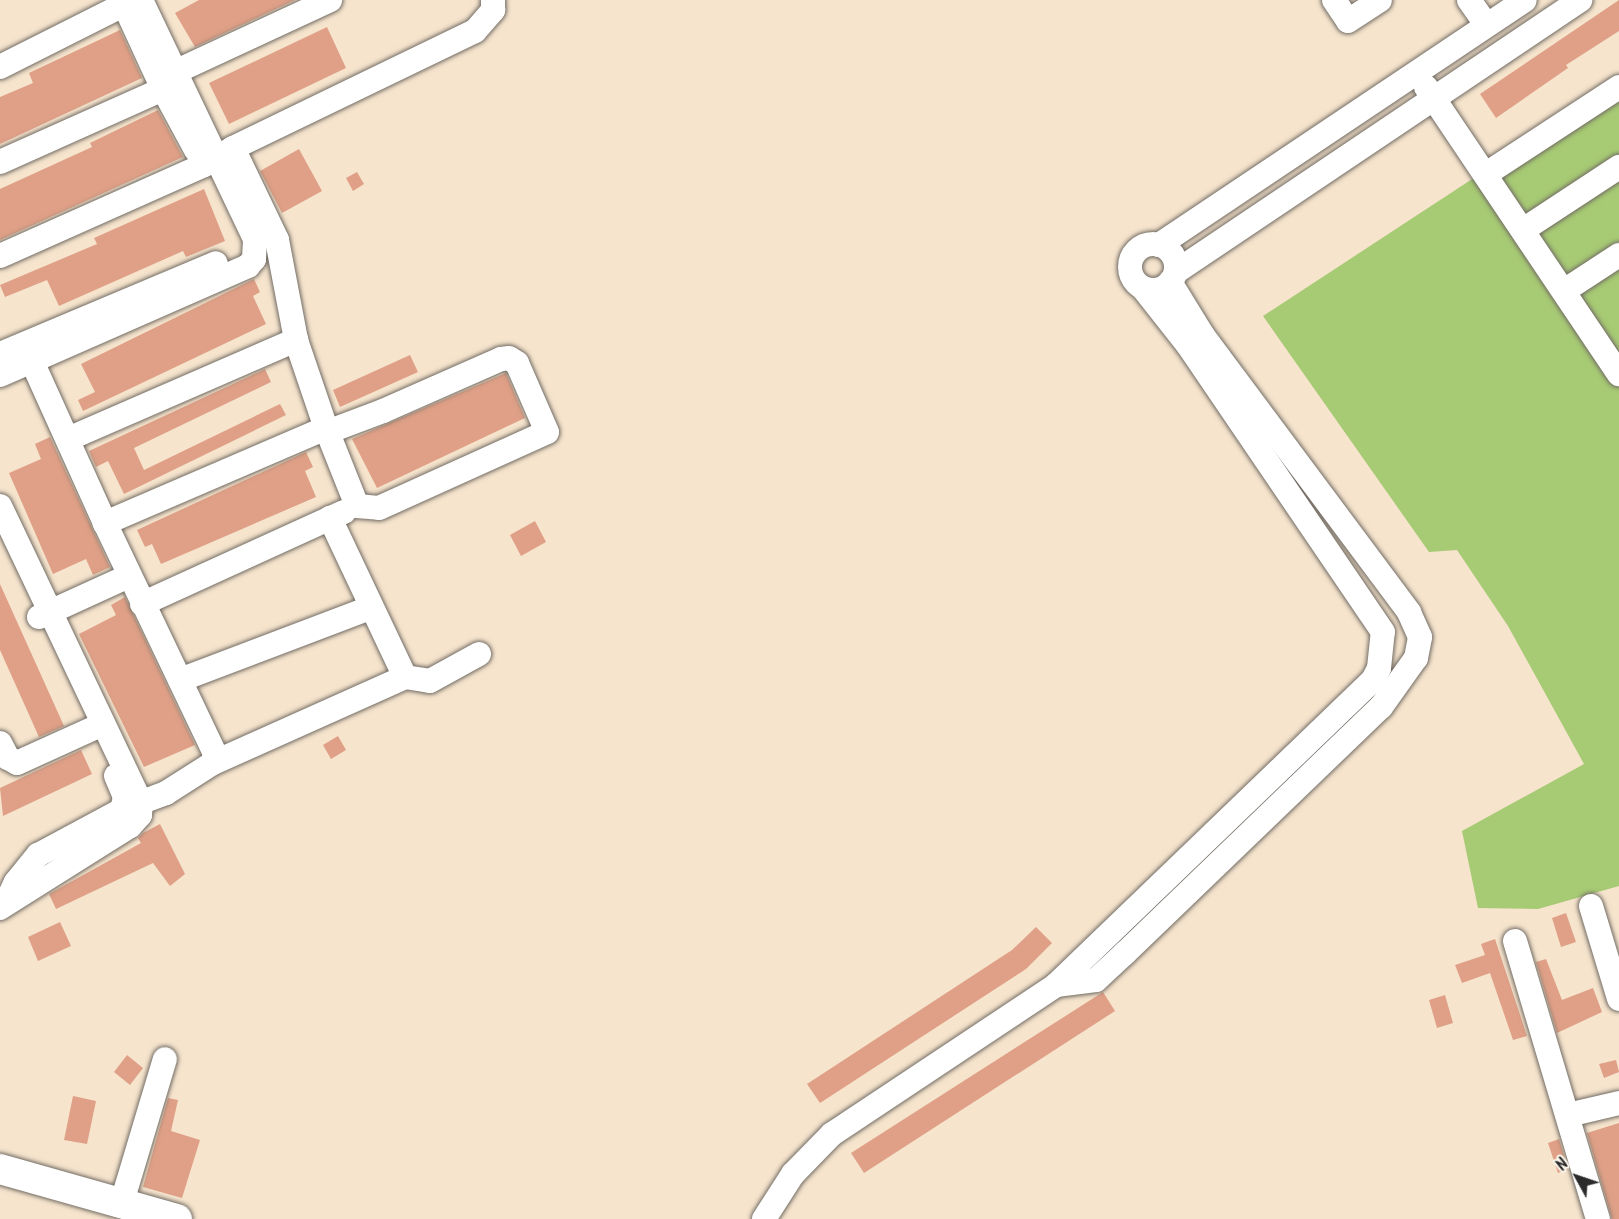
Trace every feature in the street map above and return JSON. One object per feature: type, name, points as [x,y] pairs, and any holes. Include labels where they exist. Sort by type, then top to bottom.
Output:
[{"type":"main road","points":[[0,1169],[177,1219]]},
{"type":"street","points":[[0,162],[330,0]]},
{"type":"street","points":[[0,256],[218,157],[475,31],[493,10],[492,0]]},
{"type":"street","points":[[1334,0],[1348,21],[1380,0]]},
{"type":"street","points":[[1469,0],[1519,41]]},
{"type":"street","points":[[764,1219],[793,1174],[832,1134],[1056,985],[1373,680],[1383,659],[1383,632],[1187,344],[1143,288],[1133,279],[1132,258],[1142,247],[1159,245],[1525,0]]},
{"type":"street","points":[[1143,288],[1157,290],[1580,0]]},
{"type":"street","points":[[0,67],[130,2],[169,81],[218,157],[277,240],[296,340],[326,428],[357,506]]},
{"type":"street","points":[[1416,75],[1436,98],[1564,291],[1615,359]]},
{"type":"street","points":[[1486,174],[1619,87]]},
{"type":"street","points":[[213,763],[215,754],[142,604],[68,439],[9,357],[142,314],[248,266],[248,253],[218,157]]},
{"type":"street","points":[[1523,230],[1619,167]]},
{"type":"street","points":[[1056,985],[1096,980],[1142,937],[1381,707],[1416,658],[1420,637],[1409,612],[1202,334],[1174,277],[1173,256],[1159,245]]},
{"type":"street","points":[[248,253],[284,283]]},
{"type":"street","points":[[1564,291],[1619,255]]},
{"type":"street","points":[[68,439],[296,340]]},
{"type":"street","points":[[105,523],[326,428],[335,429],[383,411],[509,358],[517,363],[547,425],[543,436],[427,489],[379,508],[357,506],[142,604]]},
{"type":"street","points":[[0,506],[94,728],[125,796],[140,815],[130,826],[10,899]]},
{"type":"street","points":[[330,518],[370,608],[405,677]]},
{"type":"street","points":[[0,536],[45,614],[131,806]]},
{"type":"street","points":[[45,614],[129,576]]},
{"type":"street","points":[[180,680],[370,608]]},
{"type":"street","points":[[131,806],[213,763],[405,677],[430,681],[479,654]]},
{"type":"street","points":[[0,743],[13,762],[24,762],[94,728]]},
{"type":"street","points":[[1591,906],[1619,999]]},
{"type":"street","points":[[1515,941],[1598,1219]]},
{"type":"street","points":[[122,1202],[165,1059]]},
{"type":"street","points":[[1568,1115],[1619,1103]]},
{"type":"green space","points":[[1619,83],[1619,886],[1538,909],[1478,908],[1462,831],[1584,764],[1508,626],[1457,550],[1429,552],[1263,316]]},
{"type":"building","points":[[199,0],[295,0],[195,47],[175,13]]},
{"type":"building","points":[[1619,0],[1619,31],[1566,65],[1568,68],[1496,118],[1480,94]]},
{"type":"building","points":[[327,27],[346,68],[229,124],[209,83]]},
{"type":"building","points":[[120,30],[142,78],[0,144],[0,97],[33,83],[29,73]]},
{"type":"building","points":[[158,110],[183,157],[0,240],[0,189],[92,147],[90,143]]},
{"type":"building","points":[[299,149],[322,191],[282,213],[260,171]]},
{"type":"building","points":[[357,172],[364,184],[353,191],[346,178]]},
{"type":"building","points":[[204,189],[225,241],[186,257],[183,251],[59,306],[47,280],[5,297],[0,285],[97,244],[94,238]]},
{"type":"building","points":[[254,279],[260,292],[253,296],[266,324],[83,411],[78,400],[95,392],[81,364]]},
{"type":"building","points":[[410,355],[418,372],[340,407],[333,390]]},
{"type":"building","points":[[265,369],[271,382],[134,448],[144,470],[280,404],[286,415],[124,494],[108,461],[96,467],[89,451]]},
{"type":"building","points":[[506,373],[525,418],[377,488],[352,439]]},
{"type":"building","points":[[50,437],[110,567],[93,575],[86,559],[53,574],[9,473],[41,459],[35,444]]},
{"type":"building","points":[[306,452],[313,467],[305,471],[316,497],[161,564],[152,544],[145,547],[137,530]]},
{"type":"building","points":[[535,521],[546,542],[521,556],[510,535]]},
{"type":"building","points":[[0,584],[64,726],[39,737],[0,650]]},
{"type":"building","points":[[125,597],[195,745],[144,767],[79,634],[116,615],[111,605]]},
{"type":"building","points":[[338,736],[346,750],[331,759],[323,745]]},
{"type":"building","points":[[81,750],[92,774],[3,816],[0,788]]},
{"type":"building","points":[[160,824],[185,874],[170,886],[153,863],[56,909],[49,894],[141,843],[138,838],[143,833]]},
{"type":"building","points":[[1566,913],[1576,942],[1561,947],[1552,918]]},
{"type":"building","points":[[60,922],[71,946],[38,961],[28,937]]},
{"type":"building","points":[[1036,927],[1052,943],[1026,969],[820,1103],[807,1084],[1012,950]]},
{"type":"building","points":[[1495,939],[1527,1036],[1513,1040],[1490,973],[1462,983],[1455,965],[1485,955],[1481,944]]},
{"type":"building","points":[[1546,959],[1562,1000],[1593,988],[1602,1012],[1557,1033],[1536,962]]},
{"type":"building","points":[[1103,992],[1115,1011],[864,1173],[851,1153]]},
{"type":"building","points":[[1445,995],[1453,1023],[1437,1028],[1429,1000]]},
{"type":"building","points":[[127,1055],[143,1068],[130,1085],[114,1072]]},
{"type":"building","points":[[1616,1060],[1619,1072],[1604,1078],[1599,1064]]},
{"type":"building","points":[[73,1096],[96,1101],[87,1144],[64,1140]]},
{"type":"building","points":[[168,1098],[178,1100],[171,1131],[200,1140],[182,1198],[143,1187]]},
{"type":"building","points":[[1619,1123],[1619,1219],[1612,1219],[1587,1133]]},
{"type":"building","points":[[1559,1139],[1568,1169],[1558,1173],[1548,1143]]}]
